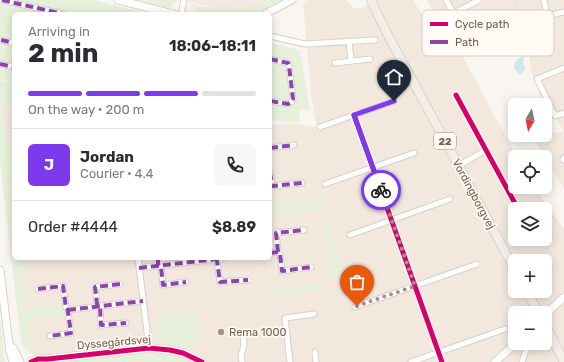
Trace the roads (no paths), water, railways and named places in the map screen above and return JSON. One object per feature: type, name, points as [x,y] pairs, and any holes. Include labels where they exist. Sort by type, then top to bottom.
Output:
[{"type":"main road","name":"Vordingborgvej","points":[[370,0],[508,257]]},
{"type":"main road","points":[[552,338],[564,362]]},
{"type":"street","points":[[2,0],[40,12]]},
{"type":"street","points":[[118,0],[165,12]]},
{"type":"street","points":[[181,12],[184,0]]},
{"type":"street","points":[[269,12],[292,0]]},
{"type":"street","points":[[446,0],[452,10]]},
{"type":"street","points":[[459,10],[472,1],[479,0]]},
{"type":"street","points":[[544,0],[546,10]]},
{"type":"street","points":[[554,14],[564,12]]},
{"type":"street","points":[[272,36],[305,44],[375,40]]},
{"type":"street","points":[[1,40],[12,43]]},
{"type":"street","points":[[349,41],[351,61]]},
{"type":"street","points":[[272,60],[288,64],[293,99],[288,104],[272,101]]},
{"type":"street","points":[[335,63],[370,60]]},
{"type":"street","points":[[0,64],[12,67]]},
{"type":"street","points":[[564,68],[537,80],[555,116],[564,113]]},
{"type":"street","points":[[456,95],[514,202]]},
{"type":"street","points":[[320,127],[394,101]]},
{"type":"street","points":[[354,115],[442,362]]},
{"type":"street","points":[[272,148],[294,145]]},
{"type":"street","points":[[458,166],[486,150]]},
{"type":"street","points":[[325,184],[414,152]]},
{"type":"street","points":[[272,186],[302,183]]},
{"type":"street","points":[[350,235],[450,199]]},
{"type":"street","points":[[304,230],[276,233],[278,252],[280,254],[282,271],[311,267]]},
{"type":"street","points":[[272,253],[278,252]]},
{"type":"street","points":[[138,260],[149,348]]},
{"type":"street","points":[[158,260],[163,285],[186,282]]},
{"type":"street","points":[[139,268],[202,260]]},
{"type":"street","points":[[217,260],[220,282],[248,280]]},
{"type":"street","points":[[355,307],[476,264]]},
{"type":"street","points":[[0,270],[10,351],[13,362]]},
{"type":"street","points":[[120,284],[95,287],[102,325],[126,323]]},
{"type":"street","points":[[38,289],[63,286],[71,333],[50,336]]},
{"type":"street","points":[[552,308],[564,297]]},
{"type":"street","points":[[68,310],[143,301]]},
{"type":"street","points":[[290,362],[285,318],[314,314]]},
{"type":"street","points":[[411,362],[505,329]]},
{"type":"street","points":[[242,362],[244,345],[243,331]]},
{"type":"street","points":[[10,343],[20,362]]},
{"type":"street","name":"Dyssegårdsvej","points":[[31,362],[38,359],[149,348],[183,353],[202,362]]},
{"type":"street","points":[[495,362],[508,350]]},
{"type":"street","points":[[522,362],[526,350]]},
{"type":"street","points":[[315,352],[316,362]]},
{"type":"street","name":"Dyssegårdsvej","points":[[41,362],[48,359]]},
{"type":"water","points":[[523,56],[523,63],[526,70],[520,74],[514,68],[514,65],[516,60]]},
{"type":"waterway","points":[[515,0],[516,10]]},
{"type":"place","name":"Rema 1000","points":[[221,332]]}]
